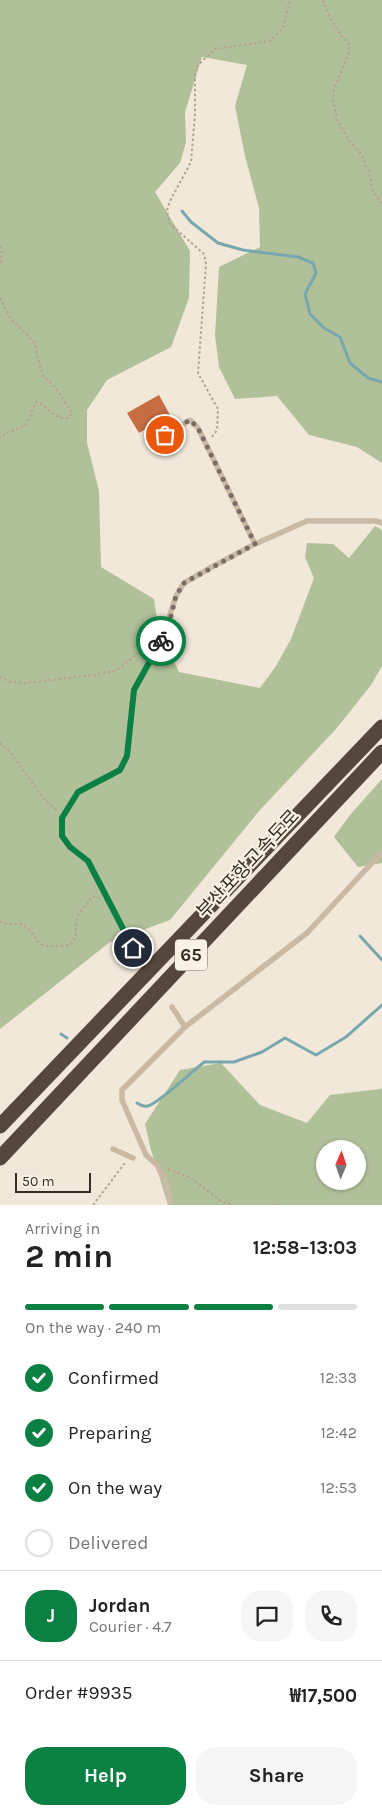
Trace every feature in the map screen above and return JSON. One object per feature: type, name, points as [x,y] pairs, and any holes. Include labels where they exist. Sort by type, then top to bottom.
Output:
[{"type":"highway","name":"부산포항고속도로","points":[[0,1126],[382,727]]},
{"type":"highway","name":"부산포항고속도로","points":[[0,1158],[382,752]]},
{"type":"lane","points":[[152,443],[190,420],[198,428],[255,544]]},
{"type":"lane","points":[[133,948],[88,861],[70,847],[62,836],[62,818],[78,792],[120,770],[127,756],[134,690],[164,633],[176,596],[184,583],[255,544],[307,520],[376,521],[382,523]]},
{"type":"lane","points":[[171,1205],[166,1183],[157,1165],[146,1155],[135,1133],[122,1100],[122,1090],[185,1027],[307,933],[382,852]]},
{"type":"lane","points":[[172,1007],[185,1027]]},
{"type":"lane","points":[[113,1149],[133,1158]]},
{"type":"path","points":[[205,445],[217,430],[218,409],[198,374],[206,264],[204,254],[169,222],[167,210],[191,162],[195,114],[195,68],[214,49],[270,41],[283,28],[290,0]]},
{"type":"path","points":[[324,0],[333,26],[349,43],[349,53],[334,89],[333,100],[337,120],[348,139],[362,155],[369,172],[373,191],[382,204]]},
{"type":"path","points":[[0,246],[2,253],[0,265]]},
{"type":"path","points":[[0,298],[11,319],[34,342],[43,376],[55,387],[72,413],[68,418],[61,418],[36,402],[26,425],[6,433],[0,438]]},
{"type":"path","points":[[0,677],[10,682],[25,683],[94,675],[117,670],[164,633]]},
{"type":"path","points":[[0,743],[10,752],[44,799],[64,815]]},
{"type":"path","points":[[0,921],[4,924],[26,927],[35,939],[45,946],[67,946],[72,943],[78,916],[88,906],[90,897],[96,896],[103,901]]},
{"type":"path","points":[[93,1205],[126,1162],[133,1158]]},
{"type":"path","points":[[157,1165],[191,1178],[221,1201],[232,1205]]},
{"type":"green space","points":[[0,0],[382,0],[382,463],[357,447],[309,435],[277,396],[235,399],[219,367],[215,335],[219,267],[260,247],[259,208],[245,156],[235,106],[247,65],[202,57],[185,112],[186,142],[180,163],[155,192],[190,251],[189,298],[171,347],[107,380],[87,410],[87,443],[99,491],[101,567],[154,599],[158,627],[179,672],[260,688],[276,666],[291,639],[314,578],[305,557],[307,543],[333,544],[349,558],[375,526],[382,530],[382,666],[371,685],[336,729],[259,811],[170,920],[110,942],[0,1029]]},
{"type":"green space","points":[[382,779],[382,863],[358,867],[334,837],[350,815]]},
{"type":"green space","points":[[221,1063],[260,1105],[307,1123],[330,1095],[382,1088],[382,1205],[168,1205],[145,1124],[180,1070]]},
{"type":"building","points":[[159,395],[170,415],[139,433],[127,413]]},
{"type":"waterway","points":[[182,211],[191,222],[218,243],[243,250],[298,257],[313,263],[316,273],[305,294],[310,314],[324,328],[340,337],[350,363],[368,378],[382,382]]},
{"type":"waterway","points":[[360,936],[382,960]]},
{"type":"waterway","points":[[137,1103],[145,1106],[153,1104],[204,1062],[234,1062],[262,1052],[285,1038],[316,1055],[346,1037],[382,1005]]},
{"type":"waterway","points":[[61,1034],[67,1038]]},
{"type":"way so far","points":[[161,641],[170,620],[176,596],[184,583],[255,544],[203,442],[198,428],[190,420],[165,435]]},
{"type":"route","points":[[133,948],[118,915],[88,861],[70,847],[62,836],[62,818],[78,792],[120,770],[127,756],[134,690],[161,641]]}]
